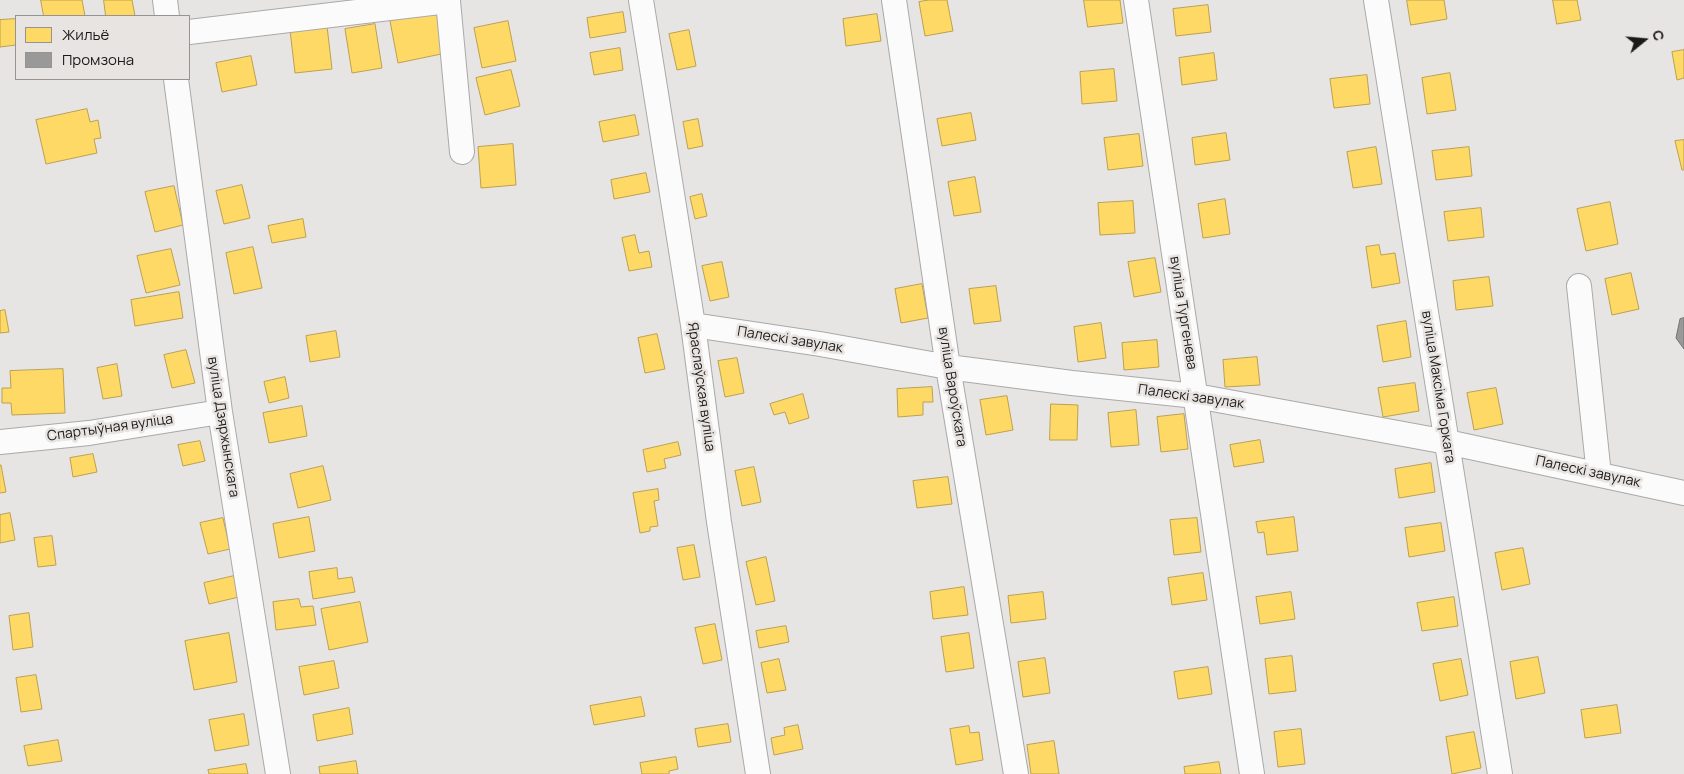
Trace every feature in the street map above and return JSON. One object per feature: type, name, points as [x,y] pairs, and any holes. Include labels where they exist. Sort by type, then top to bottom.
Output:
[{"type":"street","points":[[165,0],[168,15]]},
{"type":"street","name":"Яраслаўская вуліца","points":[[641,0],[693,326],[719,522],[758,774]]},
{"type":"street","name":"вуліца Вароўскага","points":[[894,0],[948,367],[1016,774]]},
{"type":"street","name":"вуліца Тургенева","points":[[1136,0],[1252,774]]},
{"type":"street","name":"вуліца Максіма Горкага","points":[[1376,0],[1500,774]]},
{"type":"street","points":[[190,32],[448,1],[462,152]]},
{"type":"street","name":"вуліца Дзяржынскага","points":[[176,80],[220,412],[278,774]]},
{"type":"street","points":[[1579,286],[1599,475]]},
{"type":"street","name":"Палескі завулак","points":[[693,326],[820,344],[948,367],[1196,396],[1447,442],[1684,493]]},
{"type":"street","name":"Спартыўная вуліца","points":[[0,442],[89,433],[220,412]]},
{"type":"building: Жильё","points":[[41,0],[82,0],[85,15],[44,15]]},
{"type":"building: Жильё","points":[[104,0],[132,0],[135,15],[106,15]]},
{"type":"building: Жильё","points":[[947,0],[953,31],[925,36],[919,2]]},
{"type":"building: Жильё","points":[[1084,0],[1120,0],[1123,23],[1088,27]]},
{"type":"building: Жильё","points":[[1407,0],[1444,0],[1447,19],[1411,25]]},
{"type":"building: Жильё","points":[[1553,0],[1577,0],[1581,20],[1557,24]]},
{"type":"building: Жильё","points":[[1208,5],[1211,32],[1176,36],[1173,9]]},
{"type":"building: Жильё","points":[[438,11],[446,53],[398,63],[390,21]]},
{"type":"building: Жильё","points":[[623,12],[626,32],[590,38],[587,18]]},
{"type":"building: Жильё","points":[[877,14],[881,41],[846,46],[843,19]]},
{"type":"building: Жильё","points":[[15,19],[15,45],[0,47],[0,20]]},
{"type":"building: Жильё","points":[[508,21],[516,61],[482,68],[474,28]]},
{"type":"building: Жильё","points":[[375,24],[382,68],[352,73],[345,29]]},
{"type":"building: Жильё","points":[[327,26],[332,69],[295,73],[290,30]]},
{"type":"building: Жильё","points":[[689,30],[696,66],[677,70],[669,34]]},
{"type":"building: Жильё","points":[[620,48],[623,70],[594,75],[590,53]]},
{"type":"building: Жильё","points":[[1684,50],[1684,78],[1677,80],[1672,52]]},
{"type":"building: Жильё","points":[[1214,53],[1217,80],[1182,85],[1179,58]]},
{"type":"building: Жильё","points":[[251,56],[257,85],[222,92],[216,63]]},
{"type":"building: Жильё","points":[[1114,69],[1117,101],[1082,104],[1080,72]]},
{"type":"building: Жильё","points":[[511,70],[520,106],[485,115],[476,78]]},
{"type":"building: Жильё","points":[[1450,73],[1456,110],[1427,114],[1422,78]]},
{"type":"building: Жильё","points":[[1367,75],[1370,104],[1334,108],[1330,79]]},
{"type":"building: Жильё","points":[[87,109],[90,122],[98,120],[101,138],[94,139],[97,153],[46,164],[36,120]]},
{"type":"building: Жильё","points":[[971,113],[976,140],[942,146],[937,119]]},
{"type":"building: Жильё","points":[[635,115],[639,135],[603,142],[599,122]]},
{"type":"building: Жильё","points":[[698,119],[703,146],[688,149],[683,122]]},
{"type":"building: Жильё","points":[[1226,133],[1230,160],[1195,165],[1192,138]]},
{"type":"building: Жильё","points":[[1139,134],[1143,166],[1108,170],[1104,138]]},
{"type":"building: Жильё","points":[[1684,140],[1684,170],[1682,170],[1675,141]]},
{"type":"building: Жильё","points":[[513,144],[516,185],[481,188],[478,147]]},
{"type":"building: Жильё","points":[[1376,147],[1382,184],[1353,188],[1347,152]]},
{"type":"building: Жильё","points":[[1469,147],[1472,176],[1436,180],[1432,151]]},
{"type":"building: Жильё","points":[[646,173],[650,192],[614,199],[611,180]]},
{"type":"building: Жильё","points":[[975,177],[981,212],[954,216],[948,182]]},
{"type":"building: Жильё","points":[[242,185],[250,218],[224,224],[216,191]]},
{"type":"building: Жильё","points":[[174,186],[183,225],[155,232],[145,192]]},
{"type":"building: Жильё","points":[[702,194],[707,216],[695,219],[690,197]]},
{"type":"building: Жильё","points":[[1225,199],[1230,234],[1203,238],[1198,204]]},
{"type":"building: Жильё","points":[[1133,201],[1135,233],[1100,235],[1098,203]]},
{"type":"building: Жильё","points":[[1610,202],[1618,244],[1586,251],[1577,209]]},
{"type":"building: Жильё","points":[[1481,208],[1484,237],[1448,241],[1444,212]]},
{"type":"building: Жильё","points":[[303,219],[306,237],[272,243],[268,226]]},
{"type":"building: Жильё","points":[[635,235],[639,253],[649,251],[652,267],[629,271],[622,238]]},
{"type":"building: Жильё","points":[[1379,245],[1381,255],[1395,253],[1400,283],[1372,288],[1366,247]]},
{"type":"building: Жильё","points":[[253,247],[262,288],[234,294],[226,253]]},
{"type":"building: Жильё","points":[[171,249],[180,285],[146,293],[137,256]]},
{"type":"building: Жильё","points":[[1155,258],[1161,292],[1134,297],[1128,262]]},
{"type":"building: Жильё","points":[[722,262],[729,297],[710,301],[702,266]]},
{"type":"building: Жильё","points":[[1631,273],[1639,309],[1612,315],[1605,279]]},
{"type":"building: Жильё","points":[[1489,277],[1493,306],[1456,310],[1453,281]]},
{"type":"building: Жильё","points":[[922,284],[928,318],[901,323],[895,289]]},
{"type":"building: Жильё","points":[[996,286],[1001,321],[974,324],[969,289]]},
{"type":"building: Жильё","points":[[179,292],[183,318],[135,326],[131,300]]},
{"type":"building: Жильё","points":[[5,310],[9,332],[0,333],[0,311]]},
{"type":"building: Жильё","points":[[1406,321],[1411,357],[1383,362],[1377,326]]},
{"type":"building: Жильё","points":[[1101,323],[1106,358],[1078,362],[1074,327]]},
{"type":"building: Жильё","points":[[336,331],[340,357],[310,362],[306,336]]},
{"type":"building: Жильё","points":[[657,334],[665,369],[645,373],[638,338]]},
{"type":"building: Жильё","points":[[1157,340],[1159,367],[1124,370],[1122,343]]},
{"type":"building: Жильё","points":[[186,350],[195,383],[172,388],[164,355]]},
{"type":"building: Жильё","points":[[1257,357],[1260,385],[1225,387],[1223,360]]},
{"type":"building: Жильё","points":[[737,358],[744,393],[725,397],[718,361]]},
{"type":"building: Жильё","points":[[117,364],[122,396],[103,399],[97,368]]},
{"type":"building: Жильё","points":[[63,369],[65,413],[12,415],[11,403],[2,403],[2,388],[11,388],[10,371]]},
{"type":"building: Жильё","points":[[285,377],[289,398],[269,403],[264,382]]},
{"type":"building: Жильё","points":[[1415,383],[1419,411],[1383,417],[1378,388]]},
{"type":"building: Жильё","points":[[932,387],[933,402],[923,402],[923,415],[898,417],[897,389]]},
{"type":"building: Жильё","points":[[1496,388],[1503,424],[1474,430],[1467,393]]},
{"type":"building: Жильё","points":[[803,394],[809,418],[789,424],[785,412],[774,415],[770,404]]},
{"type":"building: Жильё","points":[[1007,396],[1013,430],[986,435],[980,400]]},
{"type":"building: Жильё","points":[[1051,404],[1078,405],[1077,440],[1050,440]]},
{"type":"building: Жильё","points":[[302,406],[307,436],[269,443],[263,413]]},
{"type":"building: Жильё","points":[[1136,410],[1139,445],[1111,447],[1108,413]]},
{"type":"building: Жильё","points":[[1184,414],[1188,449],[1161,452],[1157,417]]},
{"type":"building: Жильё","points":[[1260,440],[1264,462],[1234,467],[1230,445]]},
{"type":"building: Жильё","points":[[200,441],[205,461],[183,466],[178,445]]},
{"type":"building: Жильё","points":[[678,442],[681,455],[664,459],[666,468],[647,472],[643,450]]},
{"type":"building: Жильё","points":[[93,454],[97,472],[73,477],[70,458]]},
{"type":"building: Жильё","points":[[1431,463],[1435,492],[1399,498],[1395,469]]},
{"type":"building: Жильё","points":[[0,465],[6,492],[0,493]]},
{"type":"building: Жильё","points":[[323,466],[331,500],[298,508],[290,474]]},
{"type":"building: Жильё","points":[[754,467],[761,502],[742,506],[735,471]]},
{"type":"building: Жильё","points":[[948,477],[952,504],[917,508],[913,481]]},
{"type":"building: Жильё","points":[[658,489],[659,500],[654,501],[658,526],[650,527],[650,531],[640,533],[633,493]]},
{"type":"building: Жильё","points":[[10,513],[15,540],[0,543],[0,515]]},
{"type":"building: Жильё","points":[[309,517],[315,551],[279,558],[273,524]]},
{"type":"building: Жильё","points":[[1294,517],[1298,551],[1267,555],[1264,532],[1258,533],[1256,522]]},
{"type":"building: Жильё","points":[[223,518],[230,549],[208,554],[200,523]]},
{"type":"building: Жильё","points":[[1197,518],[1201,552],[1174,555],[1170,520]]},
{"type":"building: Жильё","points":[[1441,523],[1445,551],[1409,557],[1405,528]]},
{"type":"building: Жильё","points":[[52,536],[56,565],[38,567],[34,538]]},
{"type":"building: Жильё","points":[[694,545],[700,577],[683,580],[677,548]]},
{"type":"building: Жильё","points":[[1523,548],[1530,584],[1502,590],[1495,553]]},
{"type":"building: Жильё","points":[[766,557],[775,601],[756,605],[746,562]]},
{"type":"building: Жильё","points":[[337,568],[338,579],[352,577],[355,592],[313,599],[309,572]]},
{"type":"building: Жильё","points":[[1203,573],[1207,600],[1172,605],[1168,578]]},
{"type":"building: Жильё","points":[[234,576],[239,597],[209,604],[204,583]]},
{"type":"building: Жильё","points":[[964,587],[968,615],[933,619],[930,592]]},
{"type":"building: Жильё","points":[[1043,592],[1046,619],[1011,623],[1008,596]]},
{"type":"building: Жильё","points":[[1291,592],[1295,619],[1260,624],[1256,597]]},
{"type":"building: Жильё","points":[[1454,597],[1458,626],[1422,631],[1417,603]]},
{"type":"building: Жильё","points":[[299,599],[301,607],[313,606],[316,625],[276,630],[273,602]]},
{"type":"building: Жильё","points":[[360,602],[368,642],[329,650],[321,609]]},
{"type":"building: Жильё","points":[[29,613],[33,647],[13,650],[9,616]]},
{"type":"building: Жильё","points":[[715,624],[722,660],[703,664],[695,628]]},
{"type":"building: Жильё","points":[[786,626],[789,642],[759,648],[756,631]]},
{"type":"building: Жильё","points":[[229,633],[237,682],[194,690],[185,641]]},
{"type":"building: Жильё","points":[[969,633],[974,668],[946,672],[941,637]]},
{"type":"building: Жильё","points":[[1292,656],[1296,691],[1269,694],[1265,659]]},
{"type":"building: Жильё","points":[[1538,657],[1545,693],[1516,699],[1510,662]]},
{"type":"building: Жильё","points":[[1045,658],[1050,693],[1023,697],[1018,662]]},
{"type":"building: Жильё","points":[[779,659],[786,690],[767,693],[761,663]]},
{"type":"building: Жильё","points":[[1461,659],[1468,695],[1440,701],[1433,664]]},
{"type":"building: Жильё","points":[[334,661],[339,688],[304,695],[299,667]]},
{"type":"building: Жильё","points":[[1208,667],[1212,694],[1178,699],[1174,672]]},
{"type":"building: Жильё","points":[[36,675],[42,709],[21,712],[16,678]]},
{"type":"building: Жильё","points":[[641,697],[645,716],[594,725],[590,706]]},
{"type":"building: Жильё","points":[[1617,705],[1621,733],[1585,738],[1581,710]]},
{"type":"building: Жильё","points":[[349,708],[353,734],[317,741],[313,715]]},
{"type":"building: Жильё","points":[[244,714],[249,745],[215,751],[209,720]]},
{"type":"building: Жильё","points":[[728,724],[731,742],[698,747],[695,729]]},
{"type":"building: Жильё","points":[[798,725],[803,749],[774,755],[771,738],[785,735],[784,728]]},
{"type":"building: Жильё","points":[[969,726],[970,733],[979,732],[983,760],[956,765],[950,729]]},
{"type":"building: Жильё","points":[[1301,729],[1305,764],[1278,767],[1274,732]]},
{"type":"building: Жильё","points":[[1474,732],[1481,768],[1452,774],[1446,737]]},
{"type":"building: Жильё","points":[[58,740],[62,761],[28,766],[24,746]]},
{"type":"building: Жильё","points":[[1054,741],[1059,774],[1031,774],[1027,745]]},
{"type":"building: Жильё","points":[[676,757],[678,769],[669,771],[669,774],[642,774],[640,763]]},
{"type":"building: Жильё","points":[[356,761],[358,774],[320,774],[319,767]]},
{"type":"building: Жильё","points":[[1219,762],[1221,774],[1185,774],[1184,767]]},
{"type":"building: Жильё","points":[[246,764],[248,774],[209,774],[208,770]]},
{"type":"building: Промзона","points":[[1684,318],[1684,349],[1676,338],[1680,319]]}]
